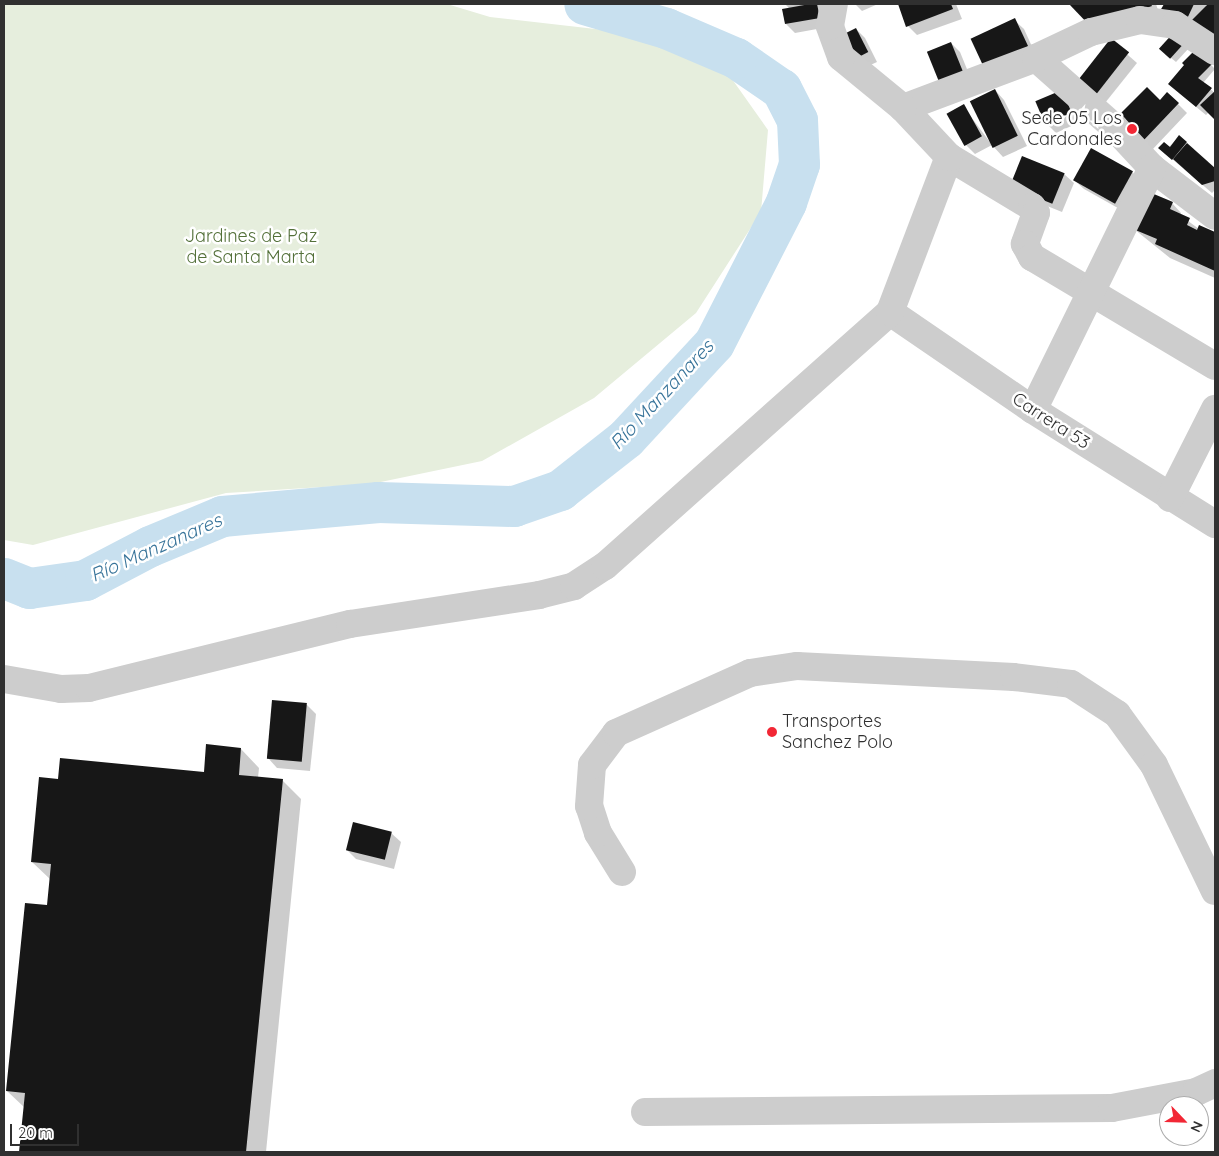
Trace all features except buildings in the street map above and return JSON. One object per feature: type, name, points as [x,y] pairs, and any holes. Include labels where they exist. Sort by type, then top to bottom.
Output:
[{"type":"street","points":[[834,4],[830,26],[840,57],[903,108],[949,157],[1028,202],[1036,213],[1025,244],[1027,251],[1032,257],[1093,291],[1215,366]]},
{"type":"street","points":[[903,108],[1036,58],[1091,32],[1140,20],[1175,25],[1215,51]]},
{"type":"street","points":[[1036,58],[1114,127],[1152,168],[1215,216]]},
{"type":"street","points":[[4,679],[61,689],[89,688],[350,624],[539,595],[574,586],[605,566],[890,312],[949,157]]},
{"type":"street","points":[[1033,410],[1152,168]]},
{"type":"street","name":"Carrera 53","points":[[890,312],[1033,410],[1170,498],[1215,524]]},
{"type":"street","points":[[1170,498],[1215,409]]},
{"type":"street","points":[[622,872],[598,833],[588,806],[592,765],[616,733],[750,674],[797,666],[1014,677],[1071,684],[1117,714],[1154,765],[1215,891]]},
{"type":"street","points":[[645,1112],[1112,1108],[1196,1092],[1215,1083]]},
{"type":"green space","name":"Jardines de Paz de Santa Marta","points":[[4,4],[447,4],[490,17],[674,38],[727,72],[768,130],[761,212],[696,313],[594,398],[482,461],[371,484],[226,493],[33,545],[4,540]]},
{"type":"waterway","name":"Río Manzanares","points":[[4,578],[29,588],[85,580],[150,546],[222,516],[378,502],[514,506],[560,490],[626,438],[714,343],[786,202],[799,164],[797,120],[781,89],[736,58],[666,28],[584,4]]},
{"type":"place","name":"Sede 05 Los Cardonales","points":[[1132,129]]},
{"type":"place","name":"Transportes Sanchez Polo","points":[[772,732]]}]
